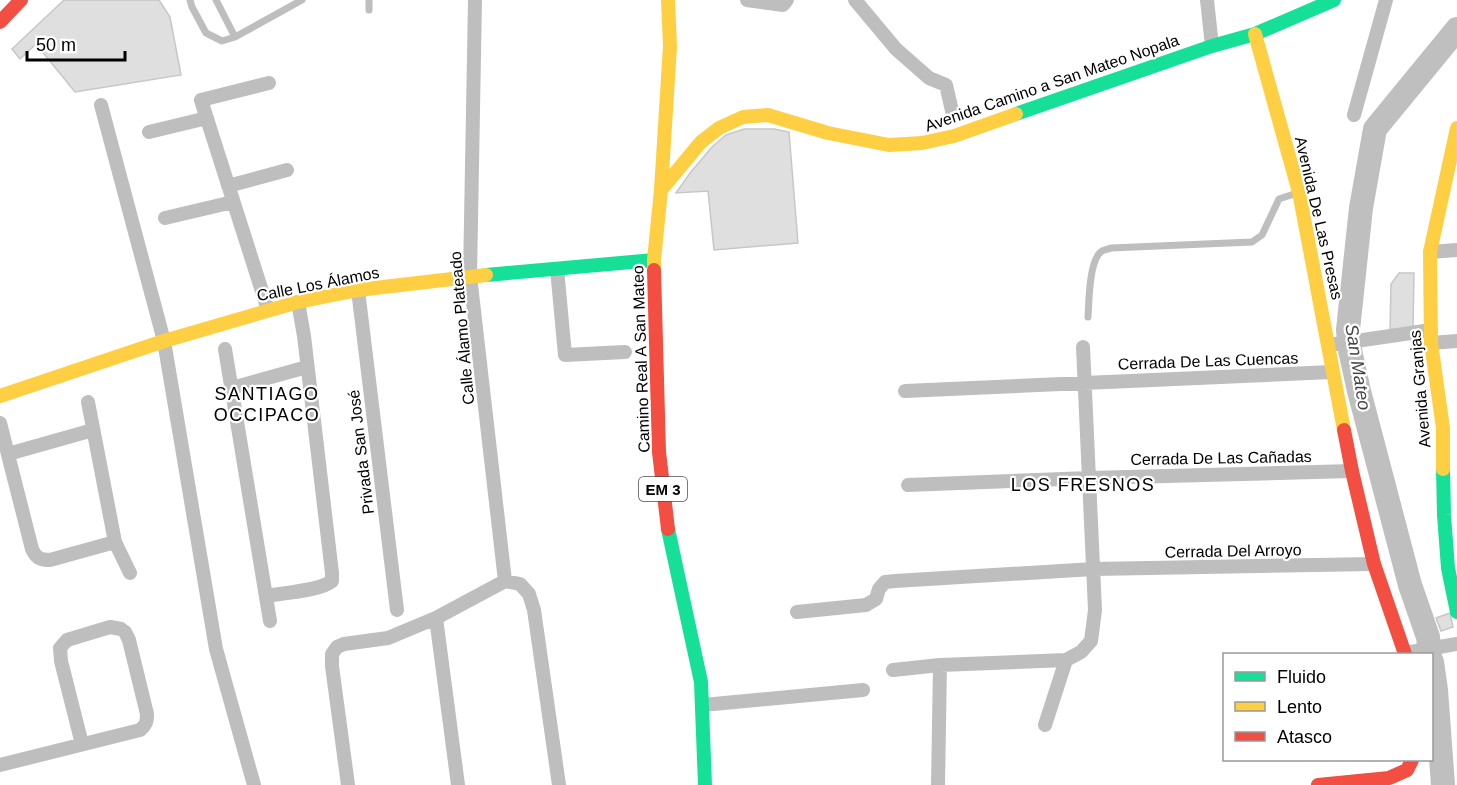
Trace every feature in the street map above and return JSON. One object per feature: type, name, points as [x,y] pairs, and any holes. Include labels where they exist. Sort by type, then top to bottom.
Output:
[{"type":"street","points":[[0,22],[21,0]]},
{"type":"street","name":"Calle Álamo Plateado","points":[[475,0],[470,276],[505,581]]},
{"type":"street","name":"Camino Real A San Mateo","points":[[668,0],[670,46],[654,260],[659,452],[669,534],[701,682],[705,785]]},
{"type":"street","points":[[747,0],[783,5],[787,0]]},
{"type":"street","points":[[855,0],[896,49],[929,78],[946,85],[960,79]]},
{"type":"street","points":[[1207,0],[1212,46]]},
{"type":"street","points":[[1354,115],[1386,0]]},
{"type":"street","name":"Avenida Camino a San Mateo Nopala","points":[[661,190],[701,142],[719,128],[743,117],[768,115],[828,133],[889,145],[922,144],[954,136],[1212,46],[1255,34],[1331,1]]},
{"type":"street","name":"Avenida De Las Presas","points":[[1255,34],[1299,192],[1333,344],[1332,372],[1374,564],[1409,653]]},
{"type":"street","points":[[268,310],[201,100],[269,83]]},
{"type":"street","points":[[946,85],[953,115]]},
{"type":"street","points":[[101,105],[164,340],[216,649],[254,785]]},
{"type":"street","points":[[149,132],[207,118]]},
{"type":"street","name":"Avenida Granjas","points":[[1457,128],[1452,168],[1430,252],[1431,337],[1450,428],[1448,568],[1457,612]]},
{"type":"street","points":[[228,186],[287,170]]},
{"type":"street","points":[[165,218],[233,202]]},
{"type":"street","points":[[1430,252],[1457,250]]},
{"type":"street","name":"Calle Los Álamos","points":[[0,396],[164,340],[298,302],[358,290],[470,276],[654,260]]},
{"type":"street","points":[[557,269],[565,354],[625,352]]},
{"type":"street","name":"Privada San José","points":[[358,290],[397,610]]},
{"type":"street","points":[[266,596],[318,588],[332,581],[304,336],[298,302]]},
{"type":"street","points":[[1333,344],[1356,340],[1431,337],[1457,341]]},
{"type":"street","points":[[893,670],[940,665],[1066,660],[1081,652],[1091,641],[1095,610],[1094,569],[1083,347]]},
{"type":"street","points":[[225,349],[270,621]]},
{"type":"street","points":[[232,388],[307,367]]},
{"type":"street","name":"Cerrada De Las Cuencas","points":[[905,391],[1332,372]]},
{"type":"street","points":[[88,402],[115,542],[130,573]]},
{"type":"street","points":[[0,423],[32,549],[36,556],[41,560],[50,560],[115,542]]},
{"type":"street","points":[[8,454],[93,430]]},
{"type":"street","name":"Cerrada De Las Cañadas","points":[[908,485],[1352,471]]},
{"type":"street","name":"Cerrada Del Arroyo","points":[[797,612],[866,605],[876,599],[879,589],[885,582],[1094,569],[1374,564]]},
{"type":"street","points":[[348,785],[332,666],[332,654],[337,647],[388,638],[436,618],[505,581],[520,584],[529,594],[534,610],[560,785]]},
{"type":"street","points":[[436,618],[458,785]]},
{"type":"street","points":[[0,765],[140,730],[145,726],[147,714],[129,640],[121,629],[110,627],[67,640],[60,648],[61,661],[82,744]]},
{"type":"street","points":[[1409,653],[1454,644]]},
{"type":"street","points":[[1045,725],[1066,660]]},
{"type":"street","points":[[938,785],[940,665]]},
{"type":"street","points":[[703,705],[863,690]]},
{"type":"street","points":[[1328,785],[1389,778],[1410,765]]},
{"type":"lane","points":[[190,0],[206,33],[222,40],[235,37],[302,0]]},
{"type":"lane","points":[[216,0],[235,37]]},
{"type":"lane","points":[[369,0],[369,10]]},
{"type":"lane","points":[[1088,316],[1093,267],[1096,257],[1102,250],[1252,242],[1262,235],[1279,199],[1299,192]]},
{"type":"building","points":[[64,0],[159,0],[170,17],[181,75],[75,92],[36,44],[20,59],[12,49]]},
{"type":"building","points":[[744,129],[774,129],[789,132],[798,243],[714,250],[708,191],[676,193],[712,147],[726,135]]},
{"type":"building","points":[[1399,273],[1414,273],[1413,328],[1390,331],[1391,284]]},
{"type":"building","points":[[1450,613],[1453,627],[1441,631],[1436,618]]},
{"type":"waterway","name":"San Mateo","points":[[1430,653],[1428,637],[1410,585],[1359,391],[1348,330],[1361,208],[1375,129],[1457,29]]},
{"type":"waterway","name":"San Mateo","points":[[1433,669],[1443,785]]},
{"type":"traffic: fast","points":[[1016,114],[1212,46],[1255,34],[1334,0]]},
{"type":"traffic: fast","points":[[486,275],[654,260]]},
{"type":"traffic: fast","points":[[1443,469],[1448,568],[1457,612]]},
{"type":"traffic: fast","points":[[668,529],[701,682],[705,785]]},
{"type":"traffic: slow","points":[[654,270],[670,46],[668,0]]},
{"type":"traffic: slow","points":[[1255,34],[1299,192],[1344,430]]},
{"type":"traffic: slow","points":[[661,190],[701,142],[719,128],[743,117],[768,115],[828,133],[889,145],[922,143],[954,136],[1016,114]]},
{"type":"traffic: slow","points":[[1443,469],[1443,428],[1431,343],[1430,252],[1457,128]]},
{"type":"traffic: slow","points":[[0,396],[164,341],[298,302],[358,290],[486,275]]},
{"type":"traffic: jam","points":[[0,22],[21,0]]},
{"type":"traffic: jam","points":[[654,270],[659,452],[668,529]]},
{"type":"traffic: jam","points":[[1344,430],[1374,564],[1405,653]]},
{"type":"traffic: jam","points":[[1318,785],[1389,778],[1407,770],[1412,761]]},
{"type":"district","name":"SANTIAGO OCCIPACO","points":[[267,404]]},
{"type":"district","name":"LOS FRESNOS","points":[[1083,485]]}]
